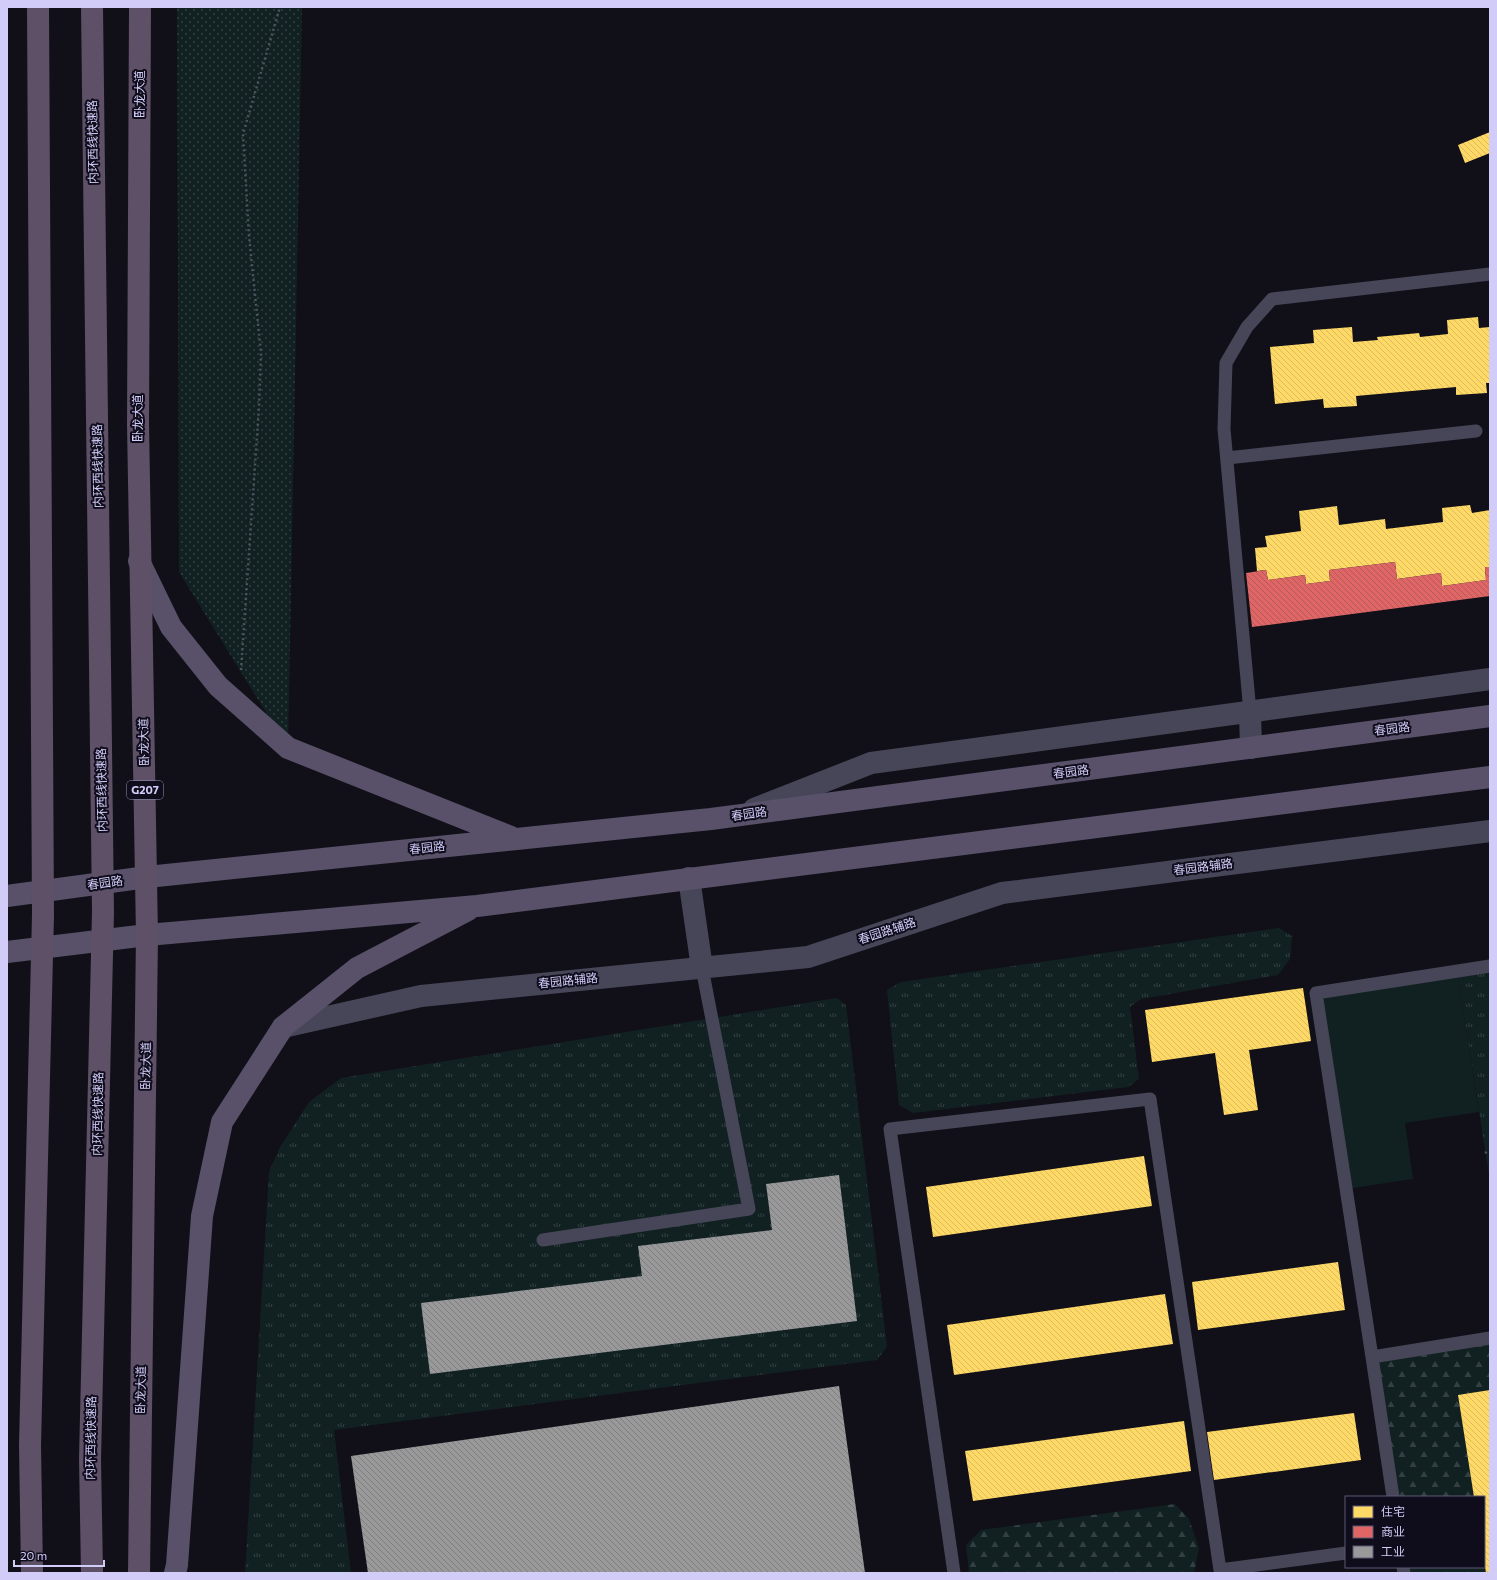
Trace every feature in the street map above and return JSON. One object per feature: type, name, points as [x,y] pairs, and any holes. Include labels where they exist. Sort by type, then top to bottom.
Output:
[{"type":"highway","points":[[32,1573],[30,1445],[43,915],[38,7]]},
{"type":"highway","name":"内环西线快速路","points":[[92,7],[103,912],[90,1459],[92,1573]]},
{"type":"highway","name":"卧龙大道","points":[[139,1573],[147,935],[147,877],[139,561],[138,416],[140,7]]},
{"type":"main road","points":[[139,561],[171,627],[218,686],[288,748],[514,838]]},
{"type":"main road","name":"春园路","points":[[7,896],[147,877],[738,815],[1490,716]]},
{"type":"main road","points":[[7,952],[147,935],[477,906],[1490,777]]},
{"type":"main road","points":[[175,1573],[178,1557],[202,1216],[222,1122],[283,1027],[357,968],[477,906]]},
{"type":"street","points":[[738,815],[871,763],[1490,679]]},
{"type":"street","points":[[1250,712],[1251,748]]},
{"type":"street","name":"春园路辅路","points":[[283,1027],[422,996],[808,957],[1002,893],[1490,831]]},
{"type":"street","points":[[689,878],[702,968]]},
{"type":"lane","points":[[1250,712],[1224,429],[1226,364],[1247,327],[1272,299],[1490,274]]},
{"type":"lane","points":[[1227,458],[1476,431]]},
{"type":"lane","points":[[1393,1496],[1316,993],[1490,966]]},
{"type":"lane","points":[[543,1240],[749,1209],[702,968]]},
{"type":"lane","points":[[954,1573],[890,1129],[1150,1099],[1220,1570],[1345,1553]]},
{"type":"lane","points":[[1372,1357],[1490,1338]]},
{"type":"path","points":[[238,704],[259,407],[261,353],[249,236],[243,134],[280,7]]},
{"type":"path","points":[[1485,1153],[1490,1150]]},
{"type":"green space","points":[[177,7],[302,7],[288,748],[179,572]]},
{"type":"green space","points":[[1279,928],[1292,936],[1290,959],[1278,975],[1141,999],[1130,1007],[1139,1079],[1128,1087],[913,1113],[899,1105],[887,990],[901,982]]},
{"type":"green space","points":[[1490,966],[1490,1181],[1457,971]]},
{"type":"green space","points":[[1457,971],[1479,1112],[1405,1123],[1413,1179],[1347,1189],[1316,993]]},
{"type":"green space","points":[[837,998],[846,1005],[887,1347],[877,1360],[334,1430],[351,1573],[245,1573],[269,1172],[280,1147],[309,1102],[341,1078]]},
{"type":"green space","points":[[1490,1339],[1490,1573],[1404,1573],[1403,1568],[1485,1568],[1485,1496],[1393,1496],[1372,1357]]},
{"type":"green space","points":[[1175,1504],[1189,1519],[1199,1548],[1194,1573],[969,1573],[966,1545],[981,1530]]},
{"type":"building: 住宅","points":[[1490,132],[1490,153],[1465,163],[1458,145]]},
{"type":"building: 住宅","points":[[1478,317],[1479,328],[1490,327],[1490,383],[1486,383],[1487,393],[1456,395],[1456,387],[1356,396],[1357,406],[1324,408],[1323,399],[1275,404],[1270,347],[1314,343],[1313,330],[1352,327],[1353,342],[1378,340],[1377,337],[1419,333],[1420,337],[1448,334],[1447,320]]},
{"type":"building: 住宅","points":[[1470,505],[1472,513],[1490,510],[1490,567],[1485,567],[1486,580],[1442,586],[1441,573],[1397,579],[1395,562],[1329,570],[1330,581],[1306,584],[1305,575],[1268,580],[1266,570],[1257,571],[1255,548],[1267,547],[1265,536],[1301,531],[1299,511],[1337,506],[1339,525],[1385,519],[1386,529],[1443,522],[1442,508]]},
{"type":"building: 住宅","points":[[1303,988],[1311,1041],[1249,1050],[1258,1110],[1224,1115],[1215,1053],[1152,1062],[1145,1010]]},
{"type":"building: 住宅","points":[[1144,1156],[1152,1206],[933,1237],[926,1187]]},
{"type":"building: 住宅","points":[[1338,1262],[1345,1310],[1198,1330],[1192,1282]]},
{"type":"building: 住宅","points":[[1165,1294],[1173,1344],[954,1375],[947,1325]]},
{"type":"building: 住宅","points":[[1490,1390],[1490,1573],[1486,1573],[1485,1567],[1485,1496],[1474,1496],[1458,1395]]},
{"type":"building: 住宅","points":[[1354,1413],[1361,1460],[1214,1480],[1207,1432]]},
{"type":"building: 住宅","points":[[1184,1421],[1191,1471],[973,1501],[965,1451]]},
{"type":"building: 商业","points":[[1395,562],[1397,579],[1441,573],[1442,586],[1486,580],[1485,567],[1490,567],[1490,596],[1252,627],[1246,573],[1266,570],[1268,580],[1305,575],[1306,584],[1330,581],[1329,570]]},
{"type":"building: 工业","points":[[839,1175],[857,1321],[430,1374],[421,1303],[642,1276],[638,1246],[772,1230],[766,1184]]},
{"type":"building: 工业","points":[[839,1386],[865,1573],[368,1573],[351,1456]]}]
